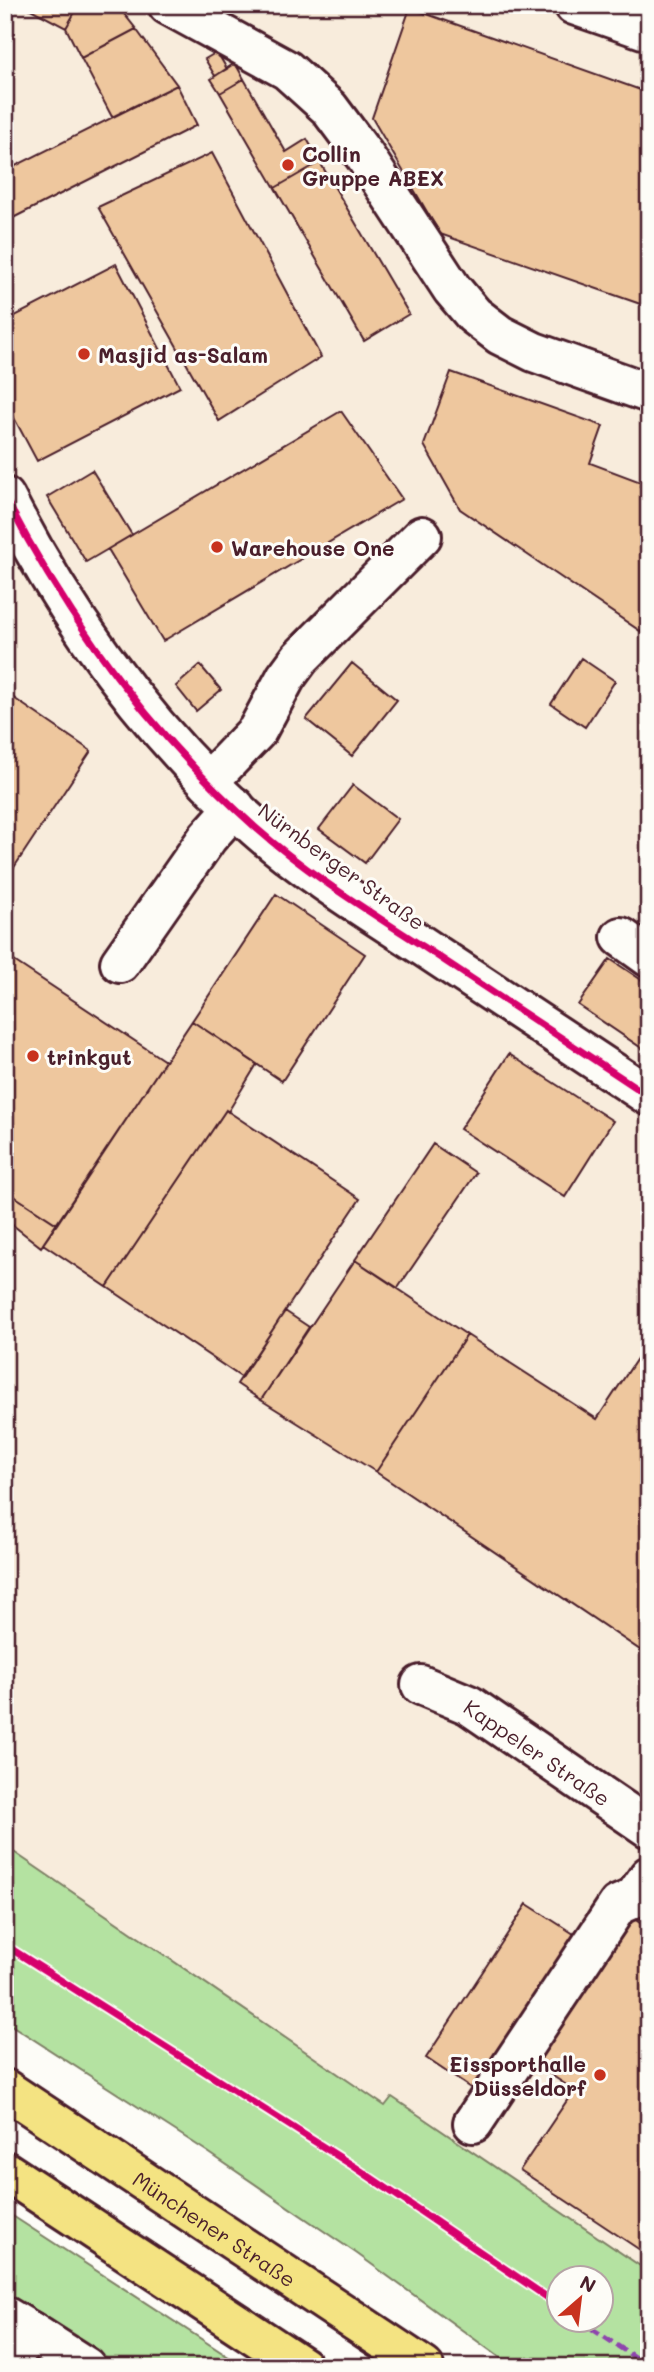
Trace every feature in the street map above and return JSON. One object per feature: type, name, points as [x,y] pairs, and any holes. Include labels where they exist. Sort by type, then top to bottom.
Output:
[{"type":"highway","points":[[5,2075],[39,2111]]},
{"type":"highway","name":"Münchener Straße","points":[[5,2089],[424,2367]]},
{"type":"highway","points":[[5,2171],[303,2367]]},
{"type":"street","points":[[168,5],[287,69],[329,108],[452,289],[474,315],[500,335],[534,352],[649,393]]},
{"type":"street","points":[[574,5],[649,32]]},
{"type":"street","name":"Nürnberger Straße","points":[[5,497],[27,541],[95,649],[131,697],[221,795],[258,829],[316,874],[649,1096]]},
{"type":"street","points":[[120,963],[208,837],[221,795],[286,677],[300,658],[422,536]]},
{"type":"street","name":"Kappeler Straße","points":[[421,1685],[468,1705],[649,1828]]},
{"type":"street","points":[[473,2123],[618,1905],[644,1894]]},
{"type":"street","points":[[6,2367],[18,2324],[86,2367]]},
{"type":"shaded area","points":[[5,5],[649,5],[649,1084],[323,871],[137,694],[5,479]]},
{"type":"shaded area","points":[[5,517],[211,802],[649,1106],[649,2272],[392,2097],[386,2106],[5,1846]]},
{"type":"green space","points":[[5,1846],[385,2106],[392,2097],[649,2272],[649,2367],[513,2367],[356,2253],[208,2152],[5,2021]]},
{"type":"green space","points":[[5,2211],[244,2367],[114,2367],[5,2300]]},
{"type":"building","points":[[23,5],[79,5],[66,28]]},
{"type":"building","points":[[79,5],[117,5],[136,29],[81,58],[66,28]]},
{"type":"building","points":[[410,8],[649,93],[649,307],[440,234],[372,118]]},
{"type":"building","points":[[136,29],[177,85],[112,117],[81,58]]},
{"type":"building","points":[[217,52],[227,69],[215,76],[205,59]]},
{"type":"building","points":[[235,63],[244,79],[220,93],[211,79]]},
{"type":"building","points":[[244,79],[286,152],[307,139],[320,162],[275,188],[220,93]]},
{"type":"building","points":[[177,85],[197,125],[5,222],[5,171]]},
{"type":"building","points":[[212,153],[321,357],[219,421],[98,207]]},
{"type":"building","points":[[320,162],[409,314],[364,341],[275,188]]},
{"type":"building","name":"Masjid as-Salam","points":[[116,264],[180,387],[37,461],[5,401],[5,321]]},
{"type":"building","points":[[451,372],[603,426],[590,463],[641,482],[640,486],[649,489],[649,637],[460,509],[424,445]]},
{"type":"building","points":[[341,411],[402,499],[163,641],[108,549]]},
{"type":"building","points":[[92,470],[132,535],[86,562],[47,497]]},
{"type":"building","points":[[581,658],[615,681],[585,727],[551,704]]},
{"type":"building","points":[[352,663],[397,700],[352,756],[306,719]]},
{"type":"building","points":[[200,665],[221,690],[196,711],[176,686]]},
{"type":"building","points":[[5,692],[91,751],[5,881]]},
{"type":"building","points":[[353,785],[398,819],[365,863],[319,829]]},
{"type":"building","points":[[276,894],[365,954],[282,1081],[192,1021]]},
{"type":"building","points":[[5,955],[165,1061],[57,1224],[5,1190]]},
{"type":"building","points":[[610,959],[649,985],[649,1053],[578,1005]]},
{"type":"building","points":[[192,1021],[257,1064],[228,1112],[226,1110],[107,1287],[43,1244]]},
{"type":"building","points":[[509,1054],[613,1121],[565,1197],[460,1129]]},
{"type":"building","points":[[226,1110],[360,1199],[241,1377],[107,1287]]},
{"type":"building","points":[[433,1144],[476,1173],[398,1288],[355,1260]]},
{"type":"building","points":[[5,1190],[57,1224],[41,1247],[5,1219]]},
{"type":"building","points":[[355,1260],[467,1335],[376,1472],[261,1400]]},
{"type":"building","points":[[285,1311],[309,1327],[261,1400],[237,1384]]},
{"type":"building","points":[[467,1335],[597,1419],[642,1351],[649,1356],[649,1656],[376,1472]]},
{"type":"building","points":[[527,1904],[577,1936],[475,2091],[426,2058]]},
{"type":"building","name":"Eissporthalle Düsseldorf","points":[[625,1913],[649,1929],[649,2256],[520,2170],[574,2090],[527,2059]]},
{"type":"marked path","points":[[600,2334],[649,2367]]},
{"type":"cycle path","points":[[5,497],[56,588],[115,674],[181,754],[256,828],[338,890],[649,1096]]},
{"type":"cycle path","points":[[5,1945],[355,2167],[546,2297]]},
{"type":"place","name":"Collin Gruppe ABEX","points":[[288,165]]},
{"type":"place","name":"Masjid as-Salam","points":[[84,354]]},
{"type":"place","name":"Warehouse One","points":[[217,547]]},
{"type":"place","name":"trinkgut","points":[[33,1056]]},
{"type":"place","name":"Eissporthalle Düsseldorf","points":[[600,2075]]}]
